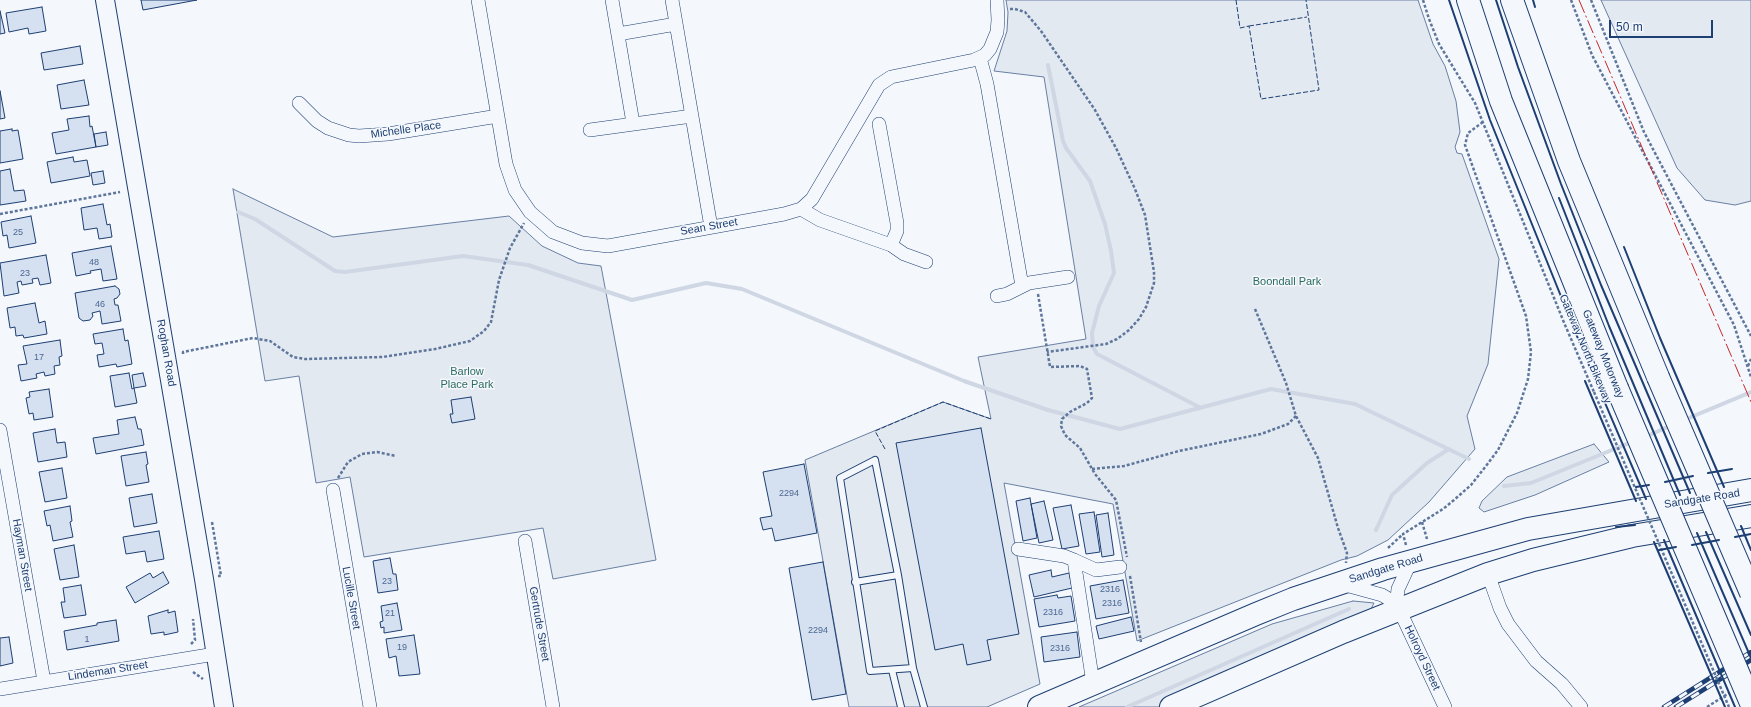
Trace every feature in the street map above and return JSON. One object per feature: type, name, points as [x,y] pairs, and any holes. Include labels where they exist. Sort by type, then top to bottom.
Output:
[{"type":"highway","name":"Gateway Motorway","points":[[1468,0],[1501,101],[1617,388],[1751,703]]},
{"type":"highway","points":[[1512,0],[1569,161],[1658,377],[1751,593]]},
{"type":"highway","name":"Sandgate Road","points":[[1039,707],[1256,614],[1343,574],[1409,556],[1528,530],[1751,490]]},
{"type":"highway","points":[[1171,707],[1343,632],[1488,574],[1533,560],[1618,540],[1751,516]]},
{"type":"main road","name":"Roghan Road","points":[[105,0],[204,579],[224,707]]},
{"type":"street","name":"Sean Street","points":[[478,0],[510,179],[515,190],[530,212],[553,232],[565,238],[582,243],[608,246],[784,214],[801,209]]},
{"type":"street","points":[[612,0],[633,123]]},
{"type":"street","points":[[672,0],[711,227]]},
{"type":"street","points":[[926,262],[904,254],[891,245],[820,220],[801,209],[812,199],[879,85],[890,78],[966,63],[980,58],[990,49],[994,41],[998,20],[998,5]]},
{"type":"street","points":[[618,34],[676,24]]},
{"type":"street","points":[[980,58],[987,84],[1022,286]]},
{"type":"street","name":"Michelle Place","points":[[299,103],[317,121],[328,128],[349,135],[359,136],[388,134],[498,116]]},
{"type":"street","points":[[590,130],[692,116]]},
{"type":"street","points":[[879,124],[897,223],[897,231],[891,245]]},
{"type":"street","points":[[997,296],[1007,294],[1022,286],[1036,282],[1068,277]]},
{"type":"street","name":"Hayman Street","points":[[0,430],[44,681]]},
{"type":"street","name":"Lucille Street","points":[[333,490],[370,707]]},
{"type":"street","name":"Gertrude Street","points":[[525,541],[553,707]]},
{"type":"street","points":[[1018,549],[1064,556],[1096,570],[1126,566]]},
{"type":"street","points":[[1400,609],[1397,598],[1398,589],[1409,556]]},
{"type":"street","points":[[1074,560],[1093,683]]},
{"type":"street","points":[[1343,574],[1392,601],[1400,609]]},
{"type":"street","points":[[1488,574],[1500,608],[1508,624],[1536,661],[1562,684],[1581,707]]},
{"type":"street","name":"Holroyd Street","points":[[1400,609],[1445,707]]},
{"type":"street","name":"Lindeman Street","points":[[0,689],[216,654]]},
{"type":"lane","points":[[913,668],[870,671],[840,478],[875,460],[898,576],[913,668],[924,707]]},
{"type":"lane","points":[[855,582],[898,576]]},
{"type":"lane","points":[[892,670],[901,707]]},
{"type":"path","name":"Gateway North Bikeway","points":[[1424,0],[1429,19],[1439,44],[1468,90],[1483,122],[1565,325],[1729,707]]},
{"type":"path","points":[[1571,0],[1592,55],[1734,325],[1751,377]]},
{"type":"path","points":[[1591,0],[1644,132],[1751,336]]},
{"type":"path","points":[[998,5],[1025,12],[1045,37],[1094,110],[1116,148],[1145,215],[1154,272],[1152,294],[1139,319],[1129,330],[1117,339],[1106,344],[1048,352]]},
{"type":"path","points":[[1409,556],[1403,534],[1443,509],[1471,485],[1498,450],[1517,413],[1528,378],[1531,352],[1526,316],[1465,145],[1468,133],[1483,122]]},
{"type":"path","points":[[0,214],[120,192]]},
{"type":"path","points":[[184,360],[183,352],[253,338],[270,340],[293,357],[306,359],[383,357],[435,349],[470,341],[484,331],[491,322],[499,280],[510,248],[530,212]]},
{"type":"path","points":[[1036,282],[1050,368],[1080,366],[1087,369],[1092,398],[1087,403],[1062,418],[1061,426],[1065,435],[1080,448],[1092,469],[1116,500],[1126,566],[1142,642]]},
{"type":"path","points":[[1254,309],[1286,383],[1296,416],[1318,458],[1338,528],[1347,553],[1343,574]]},
{"type":"path","points":[[1748,366],[1751,359]]},
{"type":"path","points":[[1092,469],[1124,466],[1179,451],[1261,434],[1288,424],[1296,416]]},
{"type":"path","points":[[333,490],[348,462],[362,454],[377,452],[396,456]]},
{"type":"path","points":[[210,514],[221,576]]},
{"type":"path","points":[[185,648],[195,640],[193,618]]},
{"type":"path","points":[[188,668],[203,679],[204,686]]},
{"type":"green space","name":"Boondall Park","points":[[1006,0],[1418,0],[1433,44],[1445,66],[1456,101],[1460,132],[1455,147],[1457,153],[1462,154],[1499,259],[1488,364],[1467,416],[1475,449],[1429,502],[1388,540],[1357,556],[1341,560],[1137,641],[1113,504],[1004,483],[1040,684],[987,707],[849,707],[805,460],[943,402],[991,419],[978,357],[1086,339],[1044,77],[994,71],[1007,31],[1008,12]]},
{"type":"green space","points":[[1601,0],[1751,0],[1751,201],[1735,205],[1705,200],[1677,168]]},
{"type":"green space","name":"Barlow Place Park","points":[[233,189],[333,237],[509,216],[542,246],[578,263],[601,266],[656,560],[553,579],[543,528],[364,557],[350,477],[316,483],[299,376],[265,381]]},
{"type":"green space","points":[[1594,444],[1609,462],[1535,495],[1484,512],[1479,508],[1482,501],[1507,477]]},
{"type":"green space","points":[[1353,601],[1374,603],[1371,609],[1162,707],[1079,707],[1272,624]]},
{"type":"building","points":[[141,0],[197,0],[143,10]]},
{"type":"building","points":[[42,7],[46,31],[29,34],[28,28],[9,32],[6,13]]},
{"type":"building","points":[[0,11],[5,33],[0,34]]},
{"type":"building","points":[[80,46],[83,64],[44,70],[41,53]]},
{"type":"building","points":[[84,80],[89,105],[61,109],[57,85]]},
{"type":"building","points":[[0,91],[5,118],[0,119]]},
{"type":"building","points":[[89,116],[90,127],[92,126],[96,147],[56,154],[52,133],[69,130],[67,119]]},
{"type":"building","points":[[12,129],[12,131],[18,130],[23,159],[0,163],[0,131]]},
{"type":"building","points":[[106,132],[108,145],[96,147],[94,134]]},
{"type":"building","points":[[73,157],[74,162],[87,160],[90,176],[51,183],[47,162]]},
{"type":"building","points":[[10,169],[14,191],[24,190],[26,201],[0,205],[0,171]]},
{"type":"building","points":[[103,171],[105,183],[93,185],[91,173]]},
{"type":"building","points":[[103,204],[107,225],[110,224],[112,237],[99,239],[97,228],[84,230],[81,208]]},
{"type":"building","points":[[31,216],[36,243],[9,248],[7,235],[3,236],[1,222]]},
{"type":"building","points":[[111,246],[117,279],[103,281],[101,269],[76,276],[72,253]]},
{"type":"building","points":[[46,255],[51,283],[40,285],[38,278],[32,279],[33,283],[22,285],[21,281],[17,282],[19,293],[4,296],[0,263]]},
{"type":"building","points":[[115,286],[119,289],[120,294],[114,299],[115,305],[118,305],[121,321],[102,324],[100,311],[92,313],[93,316],[90,320],[83,321],[79,318],[75,293]]},
{"type":"building","points":[[35,303],[39,323],[45,321],[47,334],[24,338],[23,335],[16,336],[15,327],[10,328],[7,308]]},
{"type":"building","points":[[123,329],[125,341],[128,340],[132,364],[117,367],[116,364],[99,367],[97,355],[104,354],[102,343],[95,344],[93,334]]},
{"type":"building","points":[[60,340],[62,356],[59,357],[60,365],[54,366],[55,374],[45,376],[44,372],[36,374],[37,378],[21,381],[18,365],[27,364],[23,346]]},
{"type":"building","points":[[129,373],[132,389],[134,388],[137,403],[115,407],[110,376]]},
{"type":"building","points":[[143,373],[146,386],[134,388],[132,375]]},
{"type":"building","points":[[49,389],[53,417],[34,420],[33,413],[29,414],[26,398],[30,397],[29,392]]},
{"type":"building","points":[[471,397],[475,419],[452,423],[450,414],[453,414],[451,400]]},
{"type":"building","points":[[135,417],[138,429],[141,429],[144,445],[96,454],[93,438],[119,434],[117,420]]},
{"type":"building","points":[[981,428],[1019,634],[987,640],[991,660],[967,665],[963,644],[935,650],[896,443]]},
{"type":"building","points":[[55,429],[57,443],[65,442],[67,457],[38,462],[33,433]]},
{"type":"building","points":[[146,452],[148,464],[146,465],[149,482],[126,486],[121,456]]},
{"type":"building","points":[[804,464],[817,533],[775,541],[772,528],[763,530],[760,518],[772,516],[763,472]]},
{"type":"building","points":[[62,468],[67,498],[45,502],[39,472]]},
{"type":"building","points":[[152,494],[157,523],[134,527],[129,498]]},
{"type":"building","points":[[1030,498],[1037,538],[1023,541],[1016,501]]},
{"type":"building","points":[[1044,501],[1053,540],[1039,543],[1031,504]]},
{"type":"building","points":[[1071,505],[1079,546],[1062,549],[1053,508]]},
{"type":"building","points":[[70,506],[72,521],[70,522],[73,537],[53,541],[50,525],[47,526],[44,511]]},
{"type":"building","points":[[1094,512],[1100,552],[1086,554],[1079,514]]},
{"type":"building","points":[[1108,513],[1114,555],[1102,557],[1096,515]]},
{"type":"building","points":[[159,531],[164,559],[147,562],[145,551],[126,554],[123,537]]},
{"type":"building","points":[[74,545],[79,577],[60,580],[54,549]]},
{"type":"building","points":[[390,558],[393,574],[396,574],[398,590],[378,593],[373,561]]},
{"type":"building","points":[[823,562],[846,694],[812,700],[789,568]]},
{"type":"building","points":[[1051,570],[1052,577],[1069,573],[1072,588],[1034,597],[1029,575]]},
{"type":"building","points":[[163,572],[169,583],[135,603],[126,587],[150,573],[153,578]]},
{"type":"building","points":[[1123,580],[1129,613],[1096,619],[1090,586]]},
{"type":"building","points":[[81,585],[86,615],[64,618],[61,602],[65,602],[63,588]]},
{"type":"building","points":[[1057,595],[1058,598],[1071,596],[1075,621],[1039,627],[1034,599]]},
{"type":"building","points":[[397,603],[402,630],[384,633],[384,627],[381,628],[380,622],[383,621],[381,606]]},
{"type":"building","points":[[168,610],[168,613],[175,611],[178,632],[164,635],[164,632],[151,634],[148,616]]},
{"type":"building","points":[[1131,617],[1134,631],[1099,639],[1096,626]]},
{"type":"building","points":[[116,620],[119,641],[67,650],[64,631]]},
{"type":"building","points":[[1077,632],[1080,657],[1044,662],[1041,637]]},
{"type":"building","points":[[414,635],[420,674],[399,676],[396,656],[389,658],[386,639]]},
{"type":"building","points":[[9,637],[13,663],[0,666],[0,638]]},
{"type":"waterway","points":[[1048,65],[1063,141],[1066,148],[1090,181],[1105,224],[1111,251],[1114,273],[1099,306],[1092,333],[1093,347],[1097,354],[1199,407]]},
{"type":"waterway","points":[[238,212],[255,219],[335,271],[345,272],[463,256],[528,265],[632,300],[706,283],[742,289],[964,381],[1048,410],[1120,429],[1271,389],[1355,404],[1469,459]]},
{"type":"waterway","points":[[1684,420],[1751,392]]},
{"type":"waterway","points":[[1645,437],[1672,425]]},
{"type":"waterway","points":[[1504,486],[1531,483],[1634,441]]},
{"type":"waterway","points":[[1376,530],[1392,495],[1427,463],[1449,449]]},
{"type":"waterway","points":[[1127,707],[1349,609]]},
{"type":"railway","points":[[1664,707],[1751,652]]},
{"type":"railway","points":[[1676,707],[1751,660]]},
{"type":"fence","points":[[1236,0],[1240,28],[1249,26],[1261,99],[1319,90],[1306,0]]},
{"type":"fence","points":[[1249,26],[1307,17]]},
{"type":"fence","points":[[885,449],[875,431],[943,402],[991,419]]},
{"type":"wall","points":[[1449,0],[1490,120],[1585,356],[1646,499]]},
{"type":"wall","points":[[1496,0],[1518,67],[1561,184],[1601,285],[1690,493]]},
{"type":"wall","points":[[1533,0],[1535,7]]},
{"type":"wall","points":[[1559,198],[1609,326],[1680,495]]},
{"type":"wall","points":[[1624,247],[1660,338],[1724,487]]},
{"type":"wall","points":[[1585,381],[1636,501]]},
{"type":"wall","points":[[1708,473],[1732,469]]},
{"type":"wall","points":[[1665,482],[1693,476]]},
{"type":"wall","points":[[1636,487],[1649,485]]},
{"type":"wall","points":[[1616,527],[1635,525]]},
{"type":"wall","points":[[1741,526],[1751,550]]},
{"type":"wall","points":[[1706,532],[1751,635]]},
{"type":"wall","points":[[1697,533],[1751,658]]},
{"type":"wall","points":[[1735,537],[1751,534]]},
{"type":"wall","points":[[1664,540],[1735,707]]},
{"type":"wall","points":[[1692,545],[1719,540]]},
{"type":"wall","points":[[1654,542],[1725,707]]},
{"type":"wall","points":[[1659,550],[1676,547]]},
{"type":"power","points":[[1579,0],[1751,402]]}]
